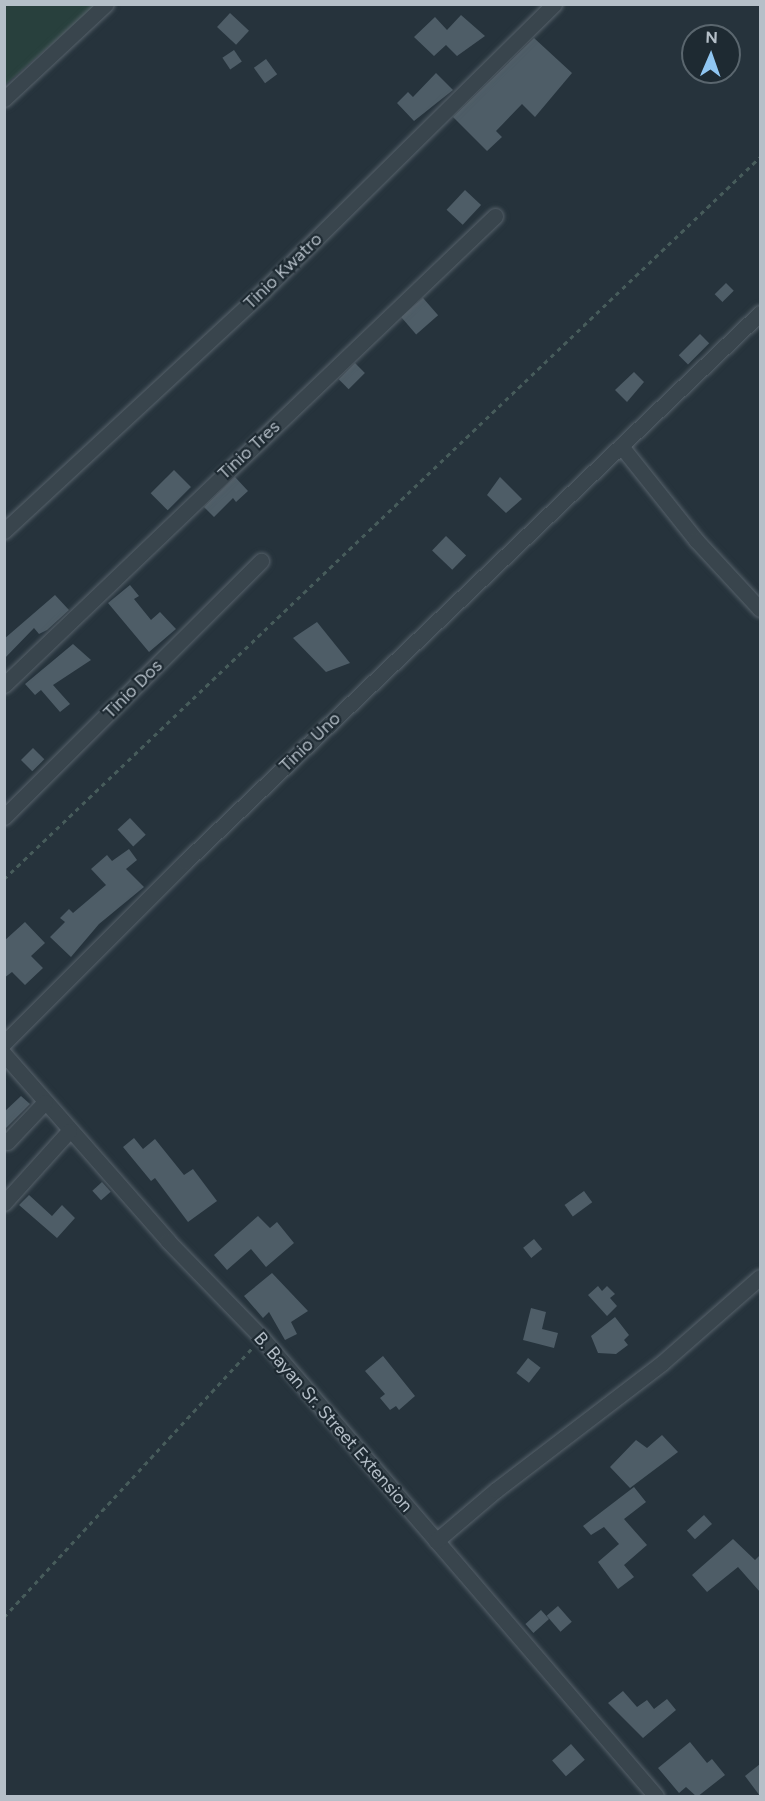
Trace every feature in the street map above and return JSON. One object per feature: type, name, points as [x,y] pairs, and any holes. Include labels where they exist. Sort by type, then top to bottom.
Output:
[{"type":"street","points":[[4,99],[106,4]]},
{"type":"street","name":"Tinio Kwatro","points":[[4,531],[263,291],[554,4]]},
{"type":"street","name":"Tinio Tres","points":[[4,685],[495,216]]},
{"type":"street","name":"Tinio Uno","points":[[4,1043],[194,854],[760,313]]},
{"type":"street","points":[[621,446],[696,540],[760,609]]},
{"type":"street","name":"Tinio Dos","points":[[4,817],[261,561]]},
{"type":"street","name":"B. Bayan Sr. Street Extension","points":[[4,1054],[69,1131],[262,1338],[656,1797]]},
{"type":"street","points":[[7,1142],[45,1102]]},
{"type":"street","points":[[4,1203],[69,1131]]},
{"type":"street","points":[[436,1541],[495,1490],[662,1363],[760,1277]]},
{"type":"path","points":[[4,879],[760,157]]},
{"type":"path","points":[[4,1617],[262,1338]]},
{"type":"green space","points":[[5,5],[96,5],[5,85]]},
{"type":"building","points":[[230,13],[249,31],[236,45],[217,27]]},
{"type":"building","points":[[461,15],[485,36],[457,56],[446,45],[434,56],[414,37],[435,17],[447,30]]},
{"type":"building","points":[[534,38],[572,73],[535,117],[522,104],[496,131],[502,137],[487,151],[453,117]]},
{"type":"building","points":[[234,50],[242,62],[230,69],[222,58]]},
{"type":"building","points":[[266,59],[277,74],[265,83],[254,68]]},
{"type":"building","points":[[436,73],[453,90],[414,121],[397,103],[408,92],[413,97]]},
{"type":"building","points":[[465,190],[481,205],[463,225],[447,210]]},
{"type":"building","points":[[726,283],[734,291],[722,302],[715,294]]},
{"type":"building","points":[[423,298],[438,315],[416,334],[401,317]]},
{"type":"building","points":[[700,334],[709,343],[688,364],[679,355]]},
{"type":"building","points":[[355,363],[365,373],[349,389],[339,379]]},
{"type":"building","points":[[634,372],[644,382],[627,402],[615,390]]},
{"type":"building","points":[[174,470],[191,487],[168,510],[151,493]]},
{"type":"building","points":[[235,477],[248,491],[236,502],[233,498],[214,517],[204,507]]},
{"type":"building","points":[[500,477],[522,499],[506,513],[487,495]]},
{"type":"building","points":[[446,536],[466,555],[452,570],[432,550]]},
{"type":"building","points":[[130,585],[139,596],[134,599],[151,620],[160,612],[176,629],[149,652],[108,603]]},
{"type":"building","points":[[55,595],[69,610],[47,630],[39,634],[34,628],[4,659],[4,639]]},
{"type":"building","points":[[317,622],[350,663],[326,672],[293,638]]},
{"type":"building","points":[[73,644],[91,660],[53,685],[70,704],[60,712],[41,690],[35,695],[25,684]]},
{"type":"building","points":[[33,748],[44,759],[32,771],[21,760]]},
{"type":"building","points":[[130,818],[146,835],[133,846],[118,830]]},
{"type":"building","points":[[129,849],[137,860],[126,869],[144,887],[99,924],[71,957],[50,937],[65,922],[60,918],[69,909],[73,913],[106,885],[91,869],[107,855],[112,861]]},
{"type":"building","points":[[25,922],[45,943],[31,956],[43,968],[25,985],[12,972],[4,978],[4,941]]},
{"type":"building","points":[[21,1096],[30,1104],[4,1130],[4,1112]]},
{"type":"building","points":[[134,1138],[143,1149],[155,1139],[184,1175],[193,1169],[217,1201],[188,1222],[155,1178],[151,1181],[123,1147]]},
{"type":"building","points":[[102,1182],[111,1192],[101,1200],[92,1191]]},
{"type":"building","points":[[584,1191],[592,1202],[573,1216],[565,1205]]},
{"type":"building","points":[[29,1195],[52,1216],[62,1205],[75,1218],[57,1238],[19,1205]]},
{"type":"building","points":[[258,1216],[270,1228],[277,1222],[294,1243],[266,1267],[251,1249],[227,1270],[214,1255]]},
{"type":"building","points":[[534,1239],[542,1249],[531,1258],[523,1248]]},
{"type":"building","points":[[272,1273],[308,1311],[291,1322],[297,1334],[285,1340],[269,1312],[263,1318],[244,1296]]},
{"type":"building","points":[[598,1286],[602,1291],[607,1286],[615,1294],[610,1298],[617,1306],[607,1316],[588,1295]]},
{"type":"building","points":[[531,1308],[546,1312],[542,1329],[558,1333],[554,1348],[523,1340]]},
{"type":"building","points":[[615,1317],[629,1335],[624,1340],[628,1345],[616,1354],[598,1353],[591,1336]]},
{"type":"building","points":[[383,1356],[415,1396],[399,1410],[396,1406],[390,1410],[380,1398],[385,1394],[365,1371]]},
{"type":"building","points":[[528,1358],[541,1368],[529,1383],[516,1373]]},
{"type":"building","points":[[662,1435],[678,1452],[630,1488],[610,1467],[636,1440],[647,1448]]},
{"type":"building","points":[[634,1487],[646,1502],[624,1519],[647,1545],[624,1565],[634,1577],[618,1589],[598,1562],[619,1544],[604,1527],[591,1535],[583,1526]]},
{"type":"building","points":[[704,1515],[712,1524],[695,1539],[687,1530]]},
{"type":"building","points":[[733,1539],[755,1560],[760,1555],[760,1592],[738,1567],[707,1592],[692,1575]]},
{"type":"building","points":[[558,1606],[572,1622],[560,1632],[547,1616]]},
{"type":"building","points":[[541,1610],[549,1619],[533,1633],[525,1624]]},
{"type":"building","points":[[623,1691],[637,1707],[647,1700],[654,1709],[667,1699],[676,1710],[643,1738],[608,1703]]},
{"type":"building","points":[[690,1742],[707,1763],[712,1759],[725,1775],[697,1797],[686,1787],[679,1793],[658,1768]]},
{"type":"building","points":[[571,1744],[585,1760],[566,1776],[552,1760]]},
{"type":"building","points":[[760,1764],[760,1796],[745,1776]]}]
